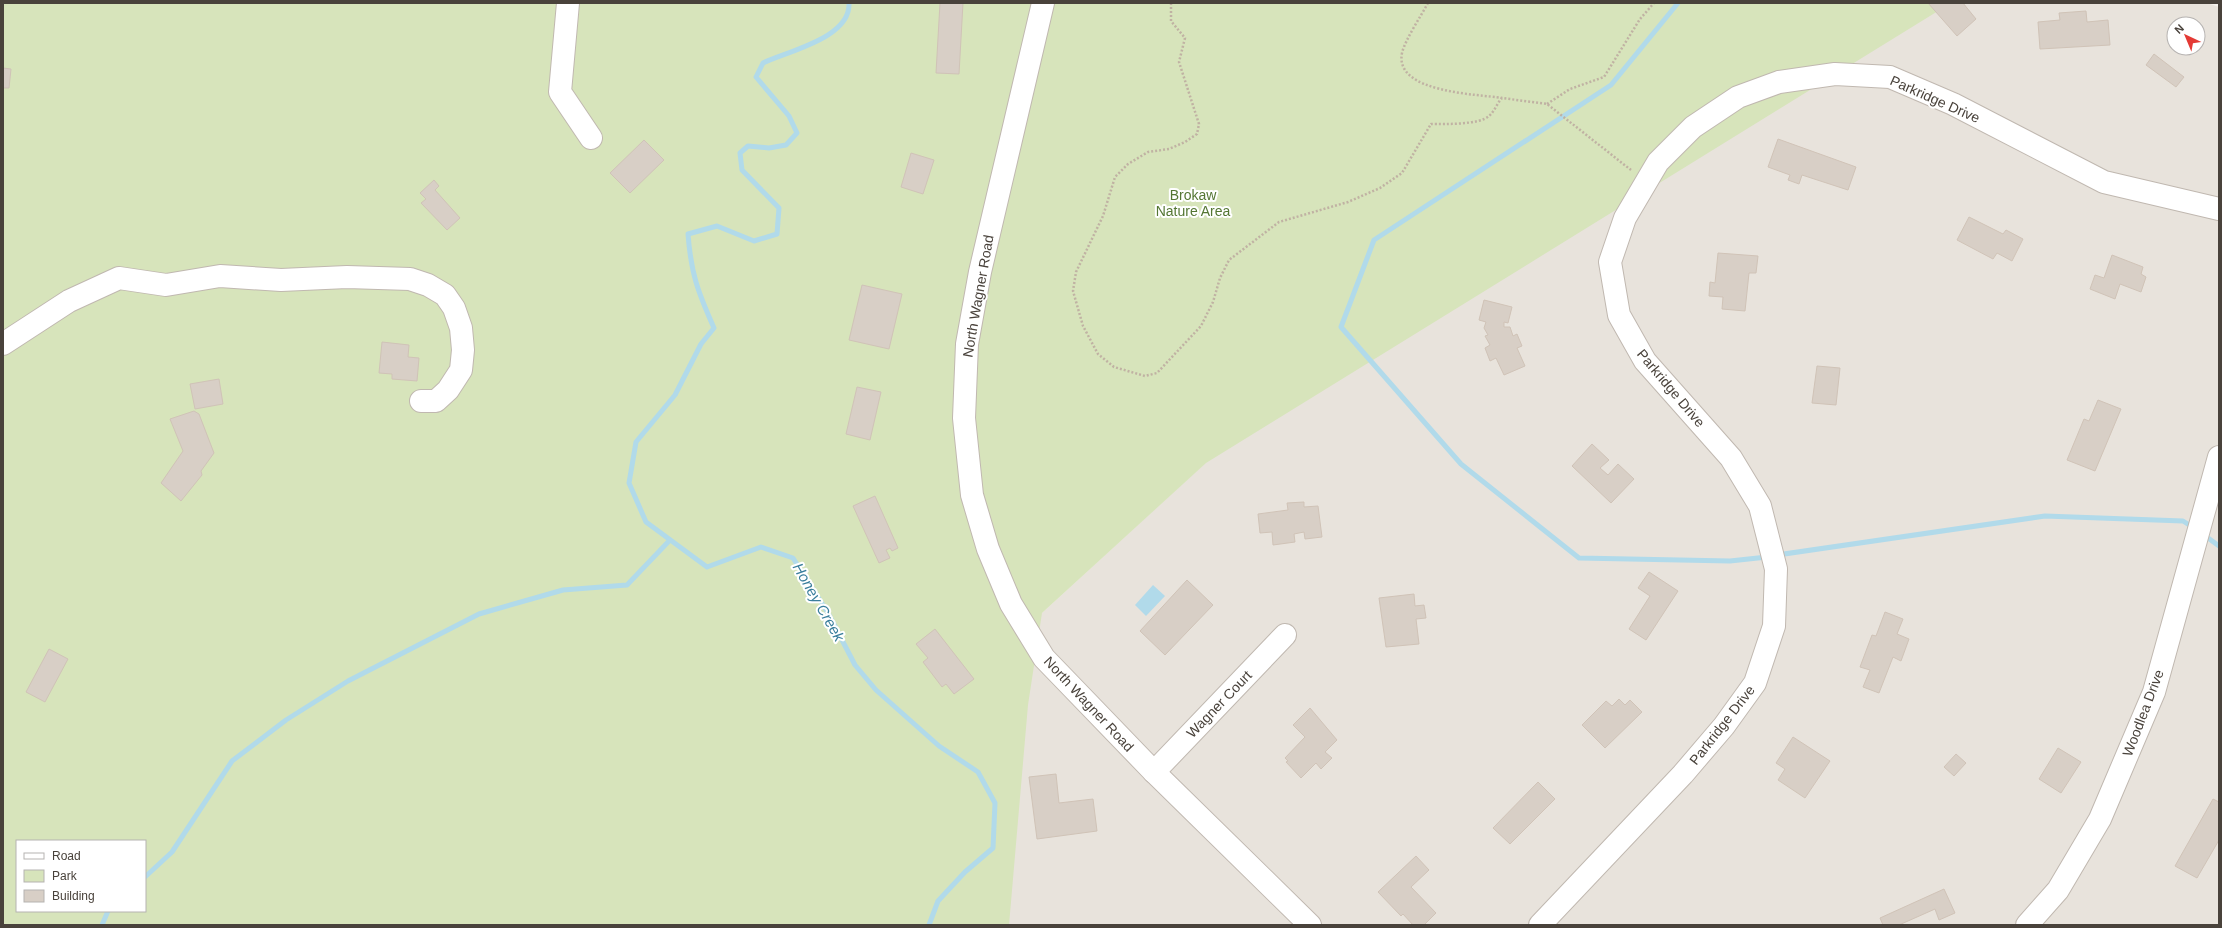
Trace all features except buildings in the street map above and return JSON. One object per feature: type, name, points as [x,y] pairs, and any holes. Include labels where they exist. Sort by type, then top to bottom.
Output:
[{"type":"street","points":[[568,3],[560,92],[591,138]]},
{"type":"street","name":"North Wagner Road","points":[[1043,3],[980,272],[967,344],[964,418],[972,494],[988,549],[1011,604],[1044,658],[1154,772],[1310,925]]},
{"type":"street","name":"Parkridge Drive","points":[[1540,925],[1683,774],[1724,726],[1755,683],[1774,626],[1776,569],[1760,506],[1731,458],[1645,361],[1619,315],[1610,262],[1625,218],[1658,162],[1693,127],[1738,97],[1779,82],[1835,74],[1890,77],[1953,104],[2104,182],[2219,209]]},
{"type":"street","points":[[3,344],[69,301],[119,278],[166,285],[220,276],[281,280],[377,278],[410,280],[428,285],[445,296],[454,308],[461,328],[464,350],[462,370],[448,390],[436,401],[421,401]]},
{"type":"street","name":"Woodlea Drive","points":[[2027,925],[2058,890],[2100,819],[2154,692],[2219,457]]},
{"type":"street","name":"Wagner Court","points":[[1154,772],[1285,635]]},
{"type":"path","points":[[1171,3],[1171,20],[1185,38],[1179,62],[1199,124],[1197,134],[1185,142],[1169,149],[1148,152],[1128,164],[1115,177],[1103,216],[1076,272],[1073,291],[1083,326],[1098,354],[1114,367],[1145,376],[1157,374],[1202,326],[1213,302],[1220,278],[1230,260],[1279,222],[1348,202],[1380,188],[1402,173],[1431,124],[1483,120],[1491,115],[1497,103],[1502,98]]},
{"type":"path","points":[[1428,3],[1402,53],[1404,67],[1413,78],[1430,88],[1546,104],[1646,181]]},
{"type":"path","points":[[1546,104],[1570,89],[1604,77],[1640,19],[1654,3]]},
{"type":"shaded area","points":[[3,3],[1042,613],[1706,3],[2207,3],[2219,7],[2219,925],[3,925]]},
{"type":"green space","name":"Brokaw Nature Area","points":[[3,3],[1951,3],[1206,463],[1042,613],[1028,705],[1009,925],[3,925]]},
{"type":"water","points":[[1153,585],[1165,596],[1146,616],[1135,605]]},
{"type":"waterway","name":"Honey Creek","points":[[849,3],[847,15],[840,25],[829,34],[816,42],[763,63],[756,77],[789,116],[797,133],[786,145],[769,148],[748,146],[740,153],[742,170],[779,208],[777,234],[754,241],[717,226],[688,234],[693,272],[714,328],[701,344],[675,395],[636,442],[629,483],[646,522],[707,567],[761,547],[793,558],[828,613],[855,665],[876,690],[939,746],[978,772],[995,803],[993,848],[965,872],[938,901],[929,925]]},
{"type":"waterway","points":[[1678,3],[1611,85],[1374,240],[1341,327],[1461,464],[1579,558],[1730,561],[1767,557]]},
{"type":"waterway","points":[[1777,555],[2045,516],[2183,521],[2194,528]]},
{"type":"waterway","points":[[2204,535],[2219,546]]},
{"type":"waterway","points":[[146,876],[172,852],[232,761],[286,720],[348,681],[479,614],[563,590],[627,585],[670,540]]},
{"type":"waterway","points":[[102,925],[108,912]]}]
